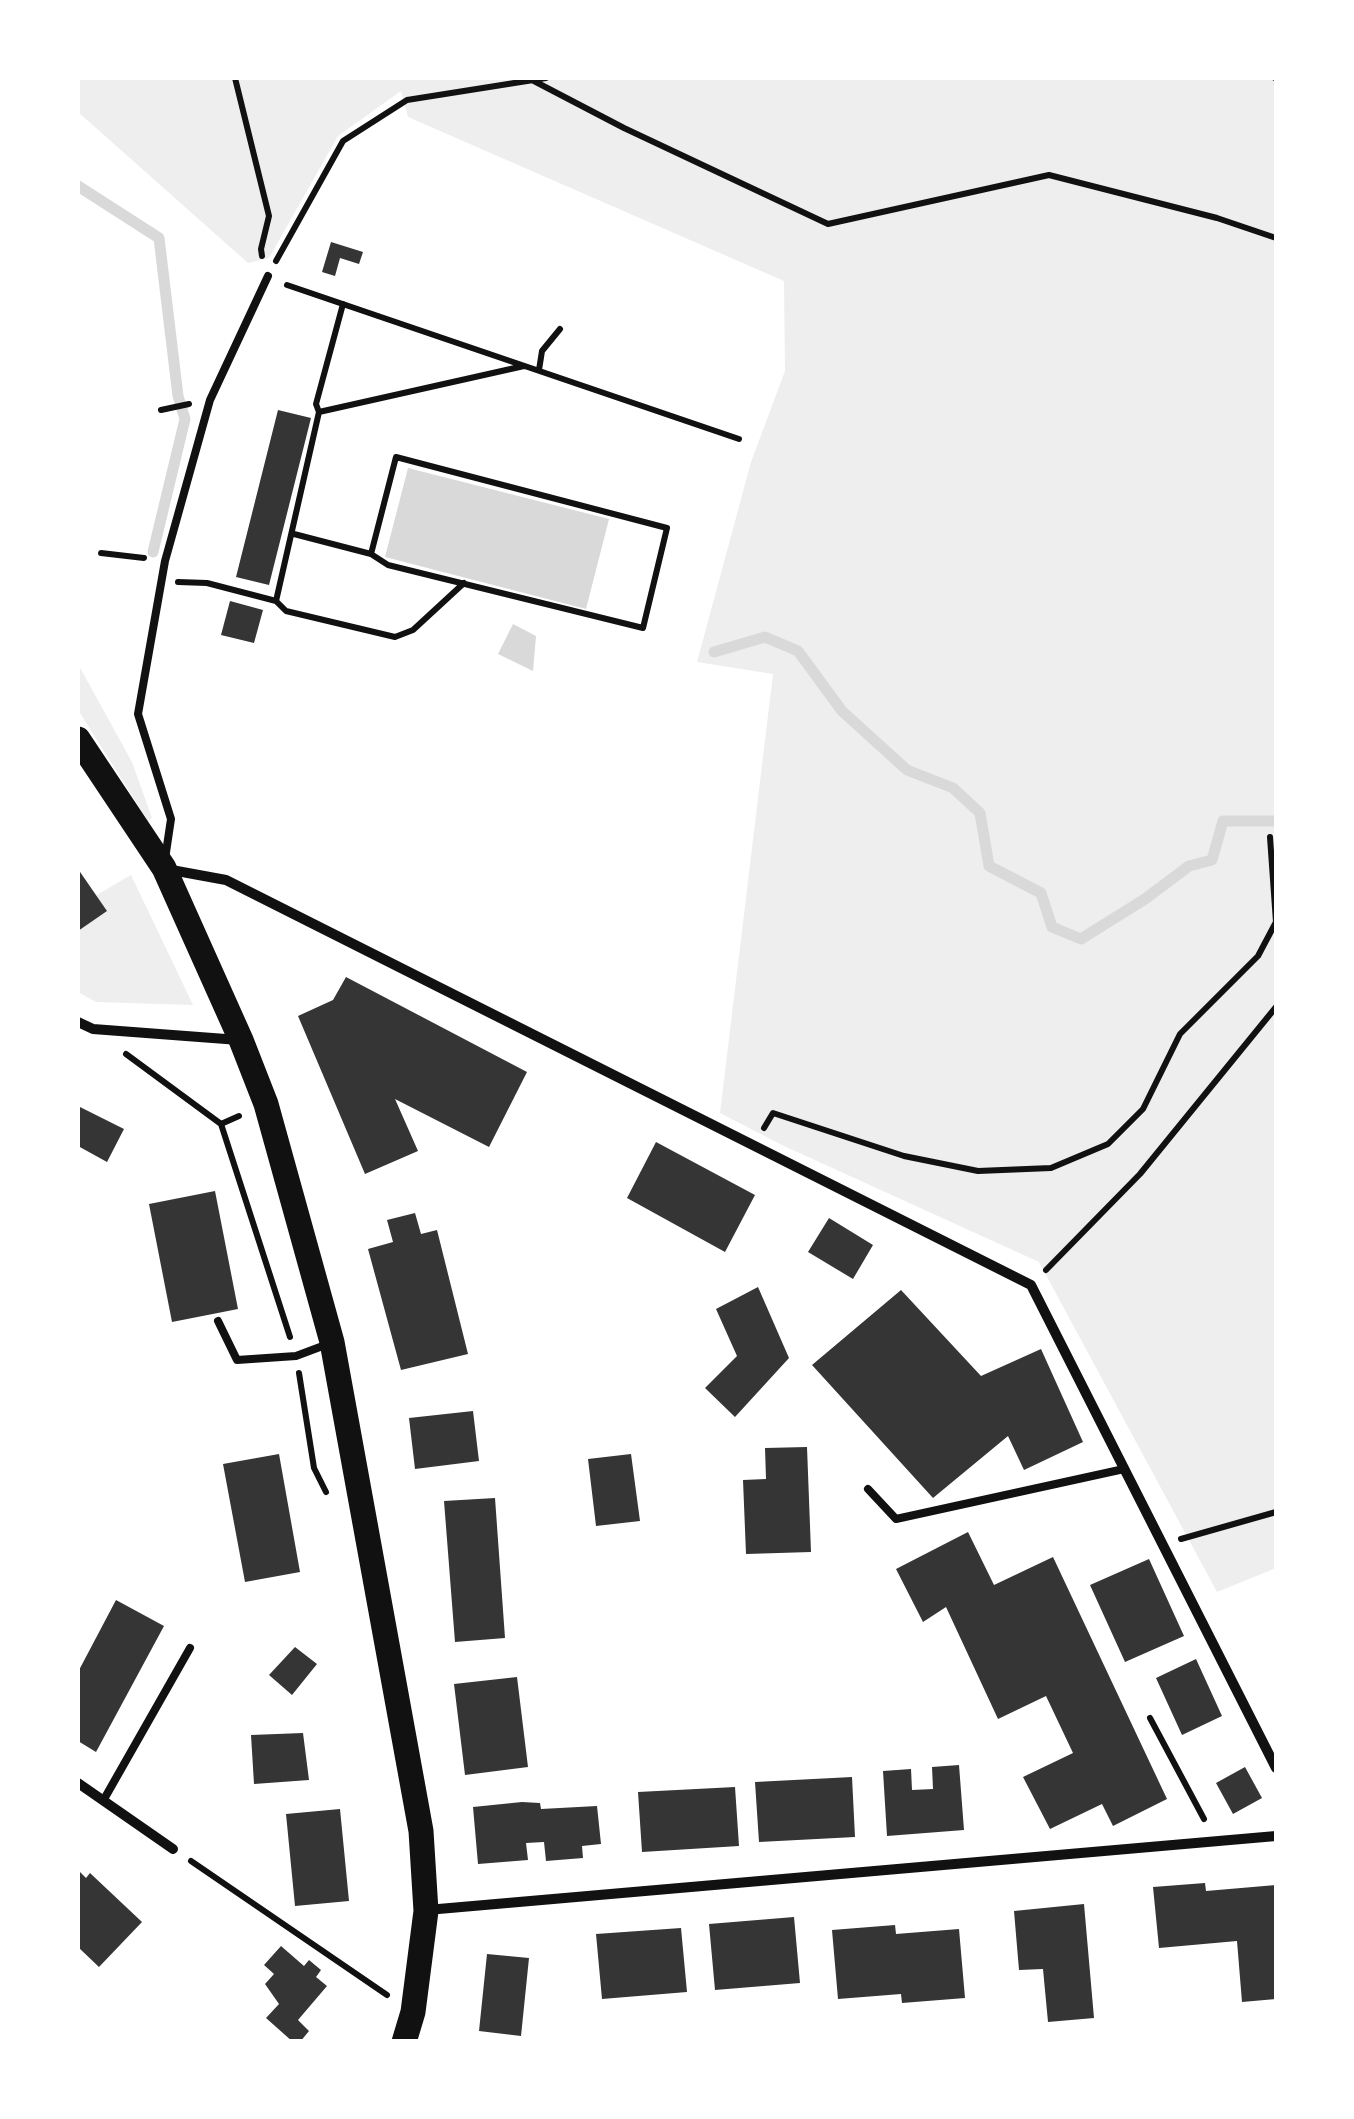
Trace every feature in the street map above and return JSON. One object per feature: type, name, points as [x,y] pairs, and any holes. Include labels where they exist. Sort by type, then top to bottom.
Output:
[{"type":"main road","points":[[78,739],[164,868],[241,1040],[266,1104],[332,1342],[422,1830],[426,1910],[413,2012],[404,2042]]},
{"type":"street","points":[[164,868],[226,880],[1031,1285],[1276,1768]]},
{"type":"street","points":[[78,1022],[93,1030],[241,1040]]},
{"type":"street","points":[[78,1783],[174,1849]]},
{"type":"street","points":[[426,1910],[1276,1836]]},
{"type":"lane","points":[[164,868],[171,819],[138,714],[166,561],[210,400],[268,276]]},
{"type":"lane","points":[[218,1321],[236,1360],[296,1356],[332,1342]]},
{"type":"lane","points":[[868,1489],[896,1519],[1124,1468]]},
{"type":"lane","points":[[103,1801],[190,1648]]},
{"type":"path","points":[[235,78],[270,216],[261,249],[268,276]]},
{"type":"path","points":[[268,276],[343,142],[406,100],[546,78]]},
{"type":"path","points":[[532,80],[828,224],[1049,174],[1217,218],[1276,238]]},
{"type":"path","points":[[268,276],[738,439]]},
{"type":"path","points":[[276,601],[320,412],[316,404],[343,304]]},
{"type":"path","points":[[539,370],[542,351],[560,330]]},
{"type":"path","points":[[320,412],[526,366]]},
{"type":"path","points":[[294,534],[371,554],[388,565],[643,628],[668,528],[396,458],[371,554]]},
{"type":"path","points":[[101,554],[166,561]]},
{"type":"path","points":[[187,585],[207,584],[276,601],[286,611],[396,637],[413,630],[464,583]]},
{"type":"path","points":[[773,1113],[904,1156],[978,1171],[1051,1168],[1108,1144],[1143,1109],[1180,1034],[1258,956],[1276,922],[1270,837]]},
{"type":"path","points":[[1031,1285],[1140,1174],[1276,1007]]},
{"type":"path","points":[[93,1030],[222,1124],[266,1104]]},
{"type":"path","points":[[1163,1544],[1276,1512]]},
{"type":"path","points":[[1150,1718],[1216,1842]]},
{"type":"path","points":[[174,1849],[413,2012]]},
{"type":"shaded area","points":[[78,78],[1276,78],[1276,1568],[1217,1592],[1039,1262],[720,1113],[773,674],[697,662],[751,462],[785,371],[784,281],[408,117],[401,91],[338,136],[269,258],[248,263],[78,112]]},
{"type":"shaded area","points":[[408,468],[609,519],[586,609],[385,557]]},
{"type":"shaded area","points":[[513,624],[536,636],[533,671],[498,654]]},
{"type":"shaded area","points":[[78,664],[132,762],[152,818],[148,821],[78,710]]},
{"type":"shaded area","points":[[131,875],[193,1005],[96,1002],[78,992],[78,906]]},
{"type":"building","points":[[331,242],[363,252],[359,264],[340,258],[335,276],[322,272]]},
{"type":"building","points":[[278,410],[311,418],[269,585],[236,577]]},
{"type":"building","points":[[230,601],[263,610],[254,643],[221,635]]},
{"type":"building","points":[[78,869],[107,911],[78,931]]},
{"type":"building","points":[[346,977],[527,1072],[489,1147],[395,1099],[418,1151],[365,1174],[298,1016],[333,1000]]},
{"type":"building","points":[[78,1106],[124,1129],[107,1162],[78,1146]]},
{"type":"building","points":[[656,1142],[755,1195],[725,1252],[627,1198]]},
{"type":"building","points":[[215,1191],[238,1309],[172,1322],[149,1204]]},
{"type":"building","points":[[415,1213],[421,1234],[437,1230],[468,1354],[401,1370],[368,1249],[393,1242],[387,1220]]},
{"type":"building","points":[[829,1218],[873,1245],[853,1279],[808,1252]]},
{"type":"building","points":[[758,1287],[789,1358],[735,1417],[705,1388],[737,1356],[716,1309]]},
{"type":"building","points":[[901,1290],[981,1376],[1041,1349],[1083,1442],[1024,1470],[1008,1436],[933,1498],[812,1365]]},
{"type":"building","points":[[473,1411],[479,1461],[415,1469],[409,1418]]},
{"type":"building","points":[[807,1447],[811,1552],[746,1554],[743,1480],[766,1479],[765,1448]]},
{"type":"building","points":[[279,1454],[300,1572],[245,1582],[223,1464]]},
{"type":"building","points":[[631,1454],[640,1521],[596,1526],[588,1459]]},
{"type":"building","points":[[495,1498],[505,1638],[455,1642],[444,1501]]},
{"type":"building","points":[[968,1532],[994,1585],[1053,1557],[1167,1799],[1113,1826],[1102,1804],[1050,1829],[1023,1777],[1073,1753],[1046,1696],[998,1719],[946,1607],[923,1622],[896,1569]]},
{"type":"building","points":[[1149,1559],[1184,1636],[1125,1662],[1090,1585]]},
{"type":"building","points":[[116,1600],[164,1626],[96,1752],[78,1741],[78,1672]]},
{"type":"building","points":[[295,1647],[317,1664],[292,1695],[269,1675]]},
{"type":"building","points":[[1196,1659],[1222,1716],[1182,1735],[1156,1678]]},
{"type":"building","points":[[517,1677],[528,1767],[465,1775],[454,1684]]},
{"type":"building","points":[[303,1733],[309,1780],[254,1784],[251,1735]]},
{"type":"building","points":[[959,1765],[964,1830],[887,1836],[883,1771],[911,1769],[912,1790],[933,1789],[932,1767]]},
{"type":"building","points":[[1245,1767],[1262,1798],[1233,1814],[1216,1783]]},
{"type":"building","points":[[852,1777],[855,1837],[759,1842],[755,1782]]},
{"type":"building","points":[[735,1787],[739,1846],[642,1852],[638,1792]]},
{"type":"building","points":[[540,1803],[541,1809],[597,1806],[601,1844],[582,1846],[583,1858],[546,1861],[544,1842],[526,1843],[528,1860],[478,1864],[473,1807]]},
{"type":"building","points":[[340,1809],[349,1901],[295,1906],[286,1814]]},
{"type":"building","points":[[78,1870],[86,1878],[90,1873],[142,1922],[99,1967],[78,1947]]},
{"type":"building","points":[[1205,1883],[1206,1891],[1276,1885],[1276,1999],[1242,2002],[1237,1941],[1159,1948],[1153,1887]]},
{"type":"building","points":[[1084,1904],[1094,2018],[1048,2022],[1043,1969],[1019,1970],[1014,1911]]},
{"type":"building","points":[[794,1917],[800,1983],[715,1990],[709,1924]]},
{"type":"building","points":[[895,1925],[896,1934],[959,1929],[965,1998],[902,2003],[901,1994],[838,1999],[832,1930]]},
{"type":"building","points":[[681,1928],[687,1992],[602,1999],[596,1934]]},
{"type":"building","points":[[281,1946],[304,1966],[309,1960],[321,1970],[316,1977],[327,1986],[298,2020],[309,2031],[300,2042],[293,2042],[266,2018],[279,2004],[265,1984],[274,1974],[264,1965]]},
{"type":"building","points":[[487,1954],[529,1958],[521,2036],[479,2031]]},
{"type":"waterway","points":[[78,186],[159,238],[178,396],[185,419],[153,552]]},
{"type":"waterway","points":[[714,652],[765,637],[798,651],[842,711],[907,770],[953,788],[980,813],[989,866],[1041,893],[1052,927],[1081,939],[1189,866],[1212,860],[1223,821],[1276,821]]}]
